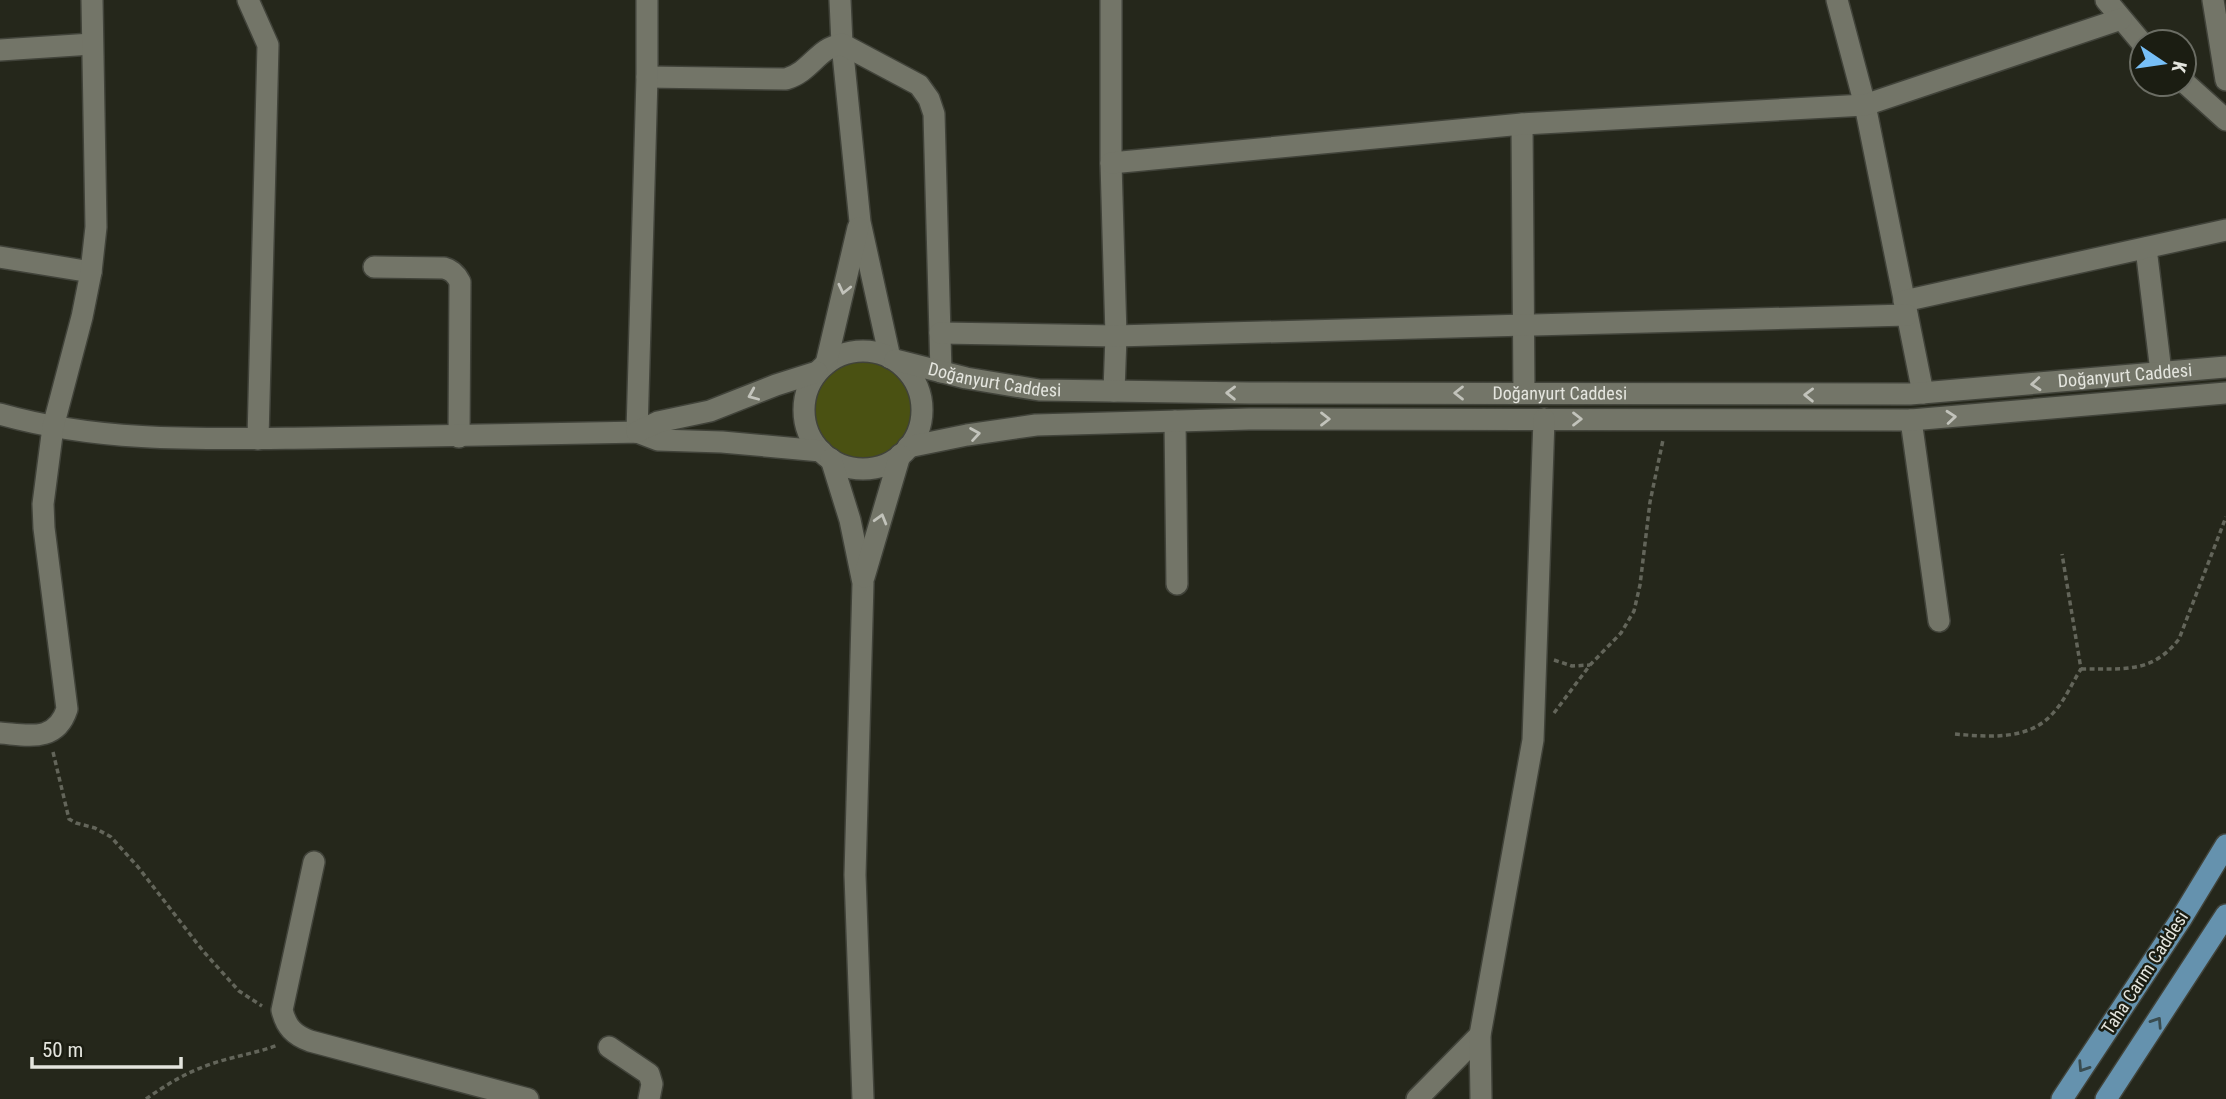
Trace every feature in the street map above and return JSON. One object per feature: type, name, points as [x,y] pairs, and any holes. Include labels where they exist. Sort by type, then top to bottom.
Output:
[{"type":"main road","name":"Taha Carım Caddesi","points":[[2062,1099],[2181,919],[2226,845]]},
{"type":"main road","name":"Taha Carım Caddesi","points":[[2106,1099],[2226,915]]},
{"type":"street","points":[[0,733],[49,733],[64,719],[67,709],[43,504],[53,427],[71,363],[91,272],[96,227],[92,0]]},
{"type":"street","points":[[248,0],[268,45],[258,439]]},
{"type":"street","points":[[637,432],[648,76],[647,0]]},
{"type":"street","points":[[840,0],[860,222],[892,359]]},
{"type":"street","points":[[1111,0],[1111,163],[1116,336],[1114,391]]},
{"type":"street","points":[[1837,0],[1865,105],[1923,393]]},
{"type":"street","points":[[2106,0],[2128,28]]},
{"type":"street","points":[[2213,0],[2226,80]]},
{"type":"street","points":[[1111,163],[1522,124],[1865,105],[2120,19]]},
{"type":"street","points":[[0,50],[92,44]]},
{"type":"street","points":[[648,76],[786,79],[802,72],[828,47],[842,44],[919,85],[929,99],[934,114],[941,372]]},
{"type":"street","points":[[2198,95],[2226,120]]},
{"type":"street","points":[[1522,124],[1524,393]]},
{"type":"street","points":[[860,222],[822,368],[806,394],[805,418],[808,430],[826,455],[850,520],[863,583],[855,875],[863,1099]]},
{"type":"street","points":[[940,333],[1116,336],[1636,323],[1905,308],[2226,230]]},
{"type":"street","points":[[2146,248],[2161,372]]},
{"type":"street","points":[[0,257],[91,272]]},
{"type":"street","points":[[374,267],[444,268],[458,277],[459,437]]},
{"type":"street","points":[[637,432],[658,422],[710,411],[822,368],[836,357],[872,351],[892,359],[912,378],[921,400],[919,425],[904,451],[863,583]]},
{"type":"street","name":"Doğanyurt Caddesi","points":[[892,359],[941,372],[1039,390],[1249,393],[1923,393],[2226,367]]},
{"type":"street","name":"Doğanyurt Caddesi","points":[[904,451],[967,435],[1036,425],[1250,419],[1911,420],[2226,393]]},
{"type":"street","points":[[0,414],[53,427],[132,437],[258,439],[637,432],[658,440],[722,442],[826,455],[853,468],[866,468],[889,462],[904,451]]},
{"type":"street","points":[[1481,1099],[1480,1035],[1533,740],[1544,419]]},
{"type":"street","points":[[1911,420],[1940,621]]},
{"type":"street","points":[[1174,421],[1177,584]]},
{"type":"street","points":[[314,862],[282,1010],[284,1021],[291,1031],[300,1037],[528,1099]]},
{"type":"street","points":[[1417,1099],[1480,1035]]},
{"type":"street","points":[[609,1047],[649,1074],[652,1084],[649,1099]]},
{"type":"path","points":[[1533,740],[1590,665],[1621,634],[1634,611],[1640,585],[1650,502],[1667,419]]},
{"type":"path","points":[[2081,669],[2142,667],[2169,652],[2179,639],[2226,517]]},
{"type":"path","points":[[1955,734],[1990,737],[2025,732],[2042,724],[2055,711],[2081,669],[2062,554]]},
{"type":"path","points":[[1536,648],[1553,660],[1572,666],[1590,665]]},
{"type":"path","points":[[49,733],[69,819],[111,837],[239,991],[284,1021]]},
{"type":"path","points":[[145,1099],[176,1079],[215,1062],[256,1053],[300,1037]]},
{"type":"green space","points":[[863,361],[882,365],[897,376],[908,391],[912,410],[908,429],[897,444],[882,455],[863,459],[844,455],[829,444],[818,429],[814,410],[818,391],[829,376],[844,365]]}]
